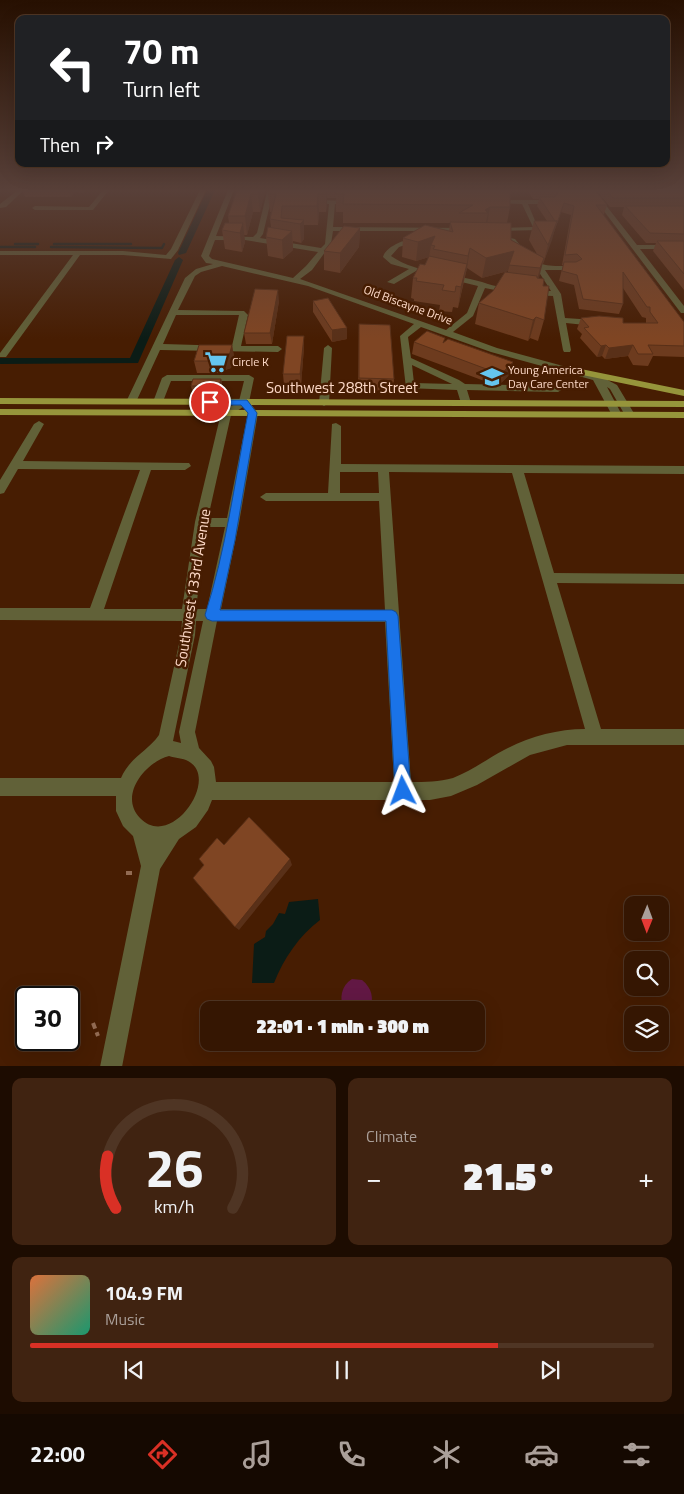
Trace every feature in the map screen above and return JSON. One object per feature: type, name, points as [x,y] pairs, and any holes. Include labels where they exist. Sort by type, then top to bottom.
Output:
[{"type":"main road","points":[[576,371],[684,394]]},
{"type":"main road","name":"Southwest 288th Street","points":[[0,402],[324,403],[630,415],[684,414]]},
{"type":"main road","name":"Southwest 288th Street","points":[[0,412],[252,413],[611,404],[684,404]]},
{"type":"street","points":[[0,252],[168,257],[179,240]]},
{"type":"street","name":"Old Biscayne Drive","points":[[211,240],[205,256],[209,261],[295,280],[508,354],[596,378],[614,387],[630,415]]},
{"type":"street","points":[[249,240],[324,251]]},
{"type":"street","points":[[295,280],[324,251],[329,240]]},
{"type":"street","points":[[420,240],[391,249],[386,254],[394,262],[415,269],[521,292],[557,294]]},
{"type":"street","points":[[511,240],[513,240],[527,258],[540,268],[557,294],[567,350]]},
{"type":"street","points":[[629,240],[684,311]]},
{"type":"street","points":[[635,247],[684,247]]},
{"type":"street","points":[[3,355],[78,253]]},
{"type":"street","points":[[131,402],[191,274],[223,264]]},
{"type":"street","points":[[540,268],[573,268]]},
{"type":"street","points":[[391,282],[415,269]]},
{"type":"street","points":[[447,333],[470,314],[474,308],[476,296],[484,284]]},
{"type":"street","points":[[670,292],[681,293]]},
{"type":"street","points":[[174,312],[241,313],[244,316],[236,349]]},
{"type":"street","points":[[562,320],[606,324]]},
{"type":"street","points":[[421,323],[404,336],[409,386],[558,389]]},
{"type":"street","points":[[157,347],[278,349]]},
{"type":"street","points":[[324,403],[328,348]]},
{"type":"street","points":[[407,360],[461,386],[467,409]]},
{"type":"street","points":[[158,402],[167,378],[249,378],[244,402],[226,413]]},
{"type":"street","points":[[596,378],[617,414]]},
{"type":"street","points":[[244,402],[252,413]]},
{"type":"street","name":"Southwest 133rd Avenue","points":[[157,752],[166,738],[169,727],[188,635],[190,593],[201,522],[226,413]]},
{"type":"street","name":"Southwest 133rd Avenue","points":[[192,752],[187,732],[212,615],[219,592],[252,413]]},
{"type":"street","points":[[0,490],[39,424]]},
{"type":"street","points":[[334,497],[336,426]]},
{"type":"street","points":[[14,465],[185,466]]},
{"type":"street","points":[[95,614],[147,466]]},
{"type":"street","points":[[334,468],[684,470]]},
{"type":"street","points":[[383,468],[403,791]]},
{"type":"street","points":[[517,469],[595,737]]},
{"type":"street","points":[[266,497],[385,497]]},
{"type":"street","points":[[201,522],[233,523]]},
{"type":"street","points":[[549,578],[684,579]]},
{"type":"street","points":[[0,614],[392,616]]},
{"type":"street","points":[[207,790],[430,791],[451,787],[471,780],[511,755],[547,741],[567,737],[684,737]]},
{"type":"street","points":[[169,748],[192,752],[200,759],[208,778],[204,801],[192,819],[174,831],[157,835],[141,831],[132,823],[126,813],[124,800],[125,787],[138,766],[157,752],[169,748]]},
{"type":"street","points":[[0,787],[125,787]]},
{"type":"street","points":[[141,831],[147,858],[151,865]]},
{"type":"street","points":[[111,1066],[151,865],[174,831]]},
{"type":"path","points":[[93,1023],[100,1039]]},
{"type":"shaded area","points":[[318,899],[320,920],[305,933],[293,948],[282,965],[274,983],[252,983],[254,944],[265,937],[266,931],[273,924],[279,913],[285,914],[289,902]]},
{"type":"shaded area","points":[[352,979],[362,980],[370,990],[372,1001],[342,1001],[343,989]]},
{"type":"building","points":[[333,240],[351,240],[340,253],[324,251]]},
{"type":"building","points":[[410,240],[424,240],[418,242]]},
{"type":"building","points":[[433,240],[511,240],[544,258],[540,268],[509,265],[514,251],[486,258],[470,248],[468,256],[433,249],[435,246],[431,245]]},
{"type":"building","points":[[568,240],[622,240],[684,322],[684,346],[648,345],[653,354],[638,354],[633,345],[609,348],[606,345],[601,346],[584,328],[589,327],[581,318],[599,316],[623,318],[623,323],[658,323],[650,312],[650,307],[647,307],[623,272],[623,304],[583,299],[577,275],[562,271],[564,262],[576,262],[582,259],[577,254],[565,255]]},
{"type":"building","points":[[657,241],[684,241],[684,274]]},
{"type":"building","points":[[429,256],[467,264],[461,287],[456,286],[455,292],[442,290],[444,285],[416,281],[417,278],[413,278],[420,264],[425,265]]},
{"type":"building","points":[[505,272],[537,276],[537,278],[544,279],[543,286],[549,286],[544,320],[536,317],[533,320],[479,303],[493,291]]},
{"type":"building","points":[[255,289],[278,290],[270,333],[244,333]]},
{"type":"building","points":[[328,298],[347,328],[332,330],[313,301]]},
{"type":"building","points":[[359,324],[390,325],[394,379],[359,378]]},
{"type":"building","points":[[427,331],[445,338],[443,343],[448,339],[513,362],[504,371],[489,370],[414,342]]},
{"type":"building","points":[[287,336],[304,336],[300,374],[283,374]]},
{"type":"building","points":[[199,345],[232,345],[229,356],[223,358],[222,361],[194,361]]},
{"type":"building","points":[[193,379],[221,379],[219,386],[191,386]]},
{"type":"building","points":[[249,817],[290,859],[235,927],[193,878],[204,865],[199,859],[217,838],[224,845]]},
{"type":"waterway","points":[[182,253],[188,240]]},
{"type":"waterway","points":[[15,244],[38,244]]},
{"type":"waterway","points":[[54,244],[131,244]]},
{"type":"waterway","points":[[51,247],[162,248],[164,244]]},
{"type":"waterway","points":[[0,247],[35,247]]},
{"type":"waterway","points":[[0,361],[134,361],[179,260]]},
{"type":"place","name":"Circle K","points":[[216,362]]},
{"type":"place","name":"Young America Day Care Center","points":[[492,377]]},
{"type":"route","points":[[210,402],[244,402],[252,413],[230,540],[212,615],[392,616],[403,791]]}]
